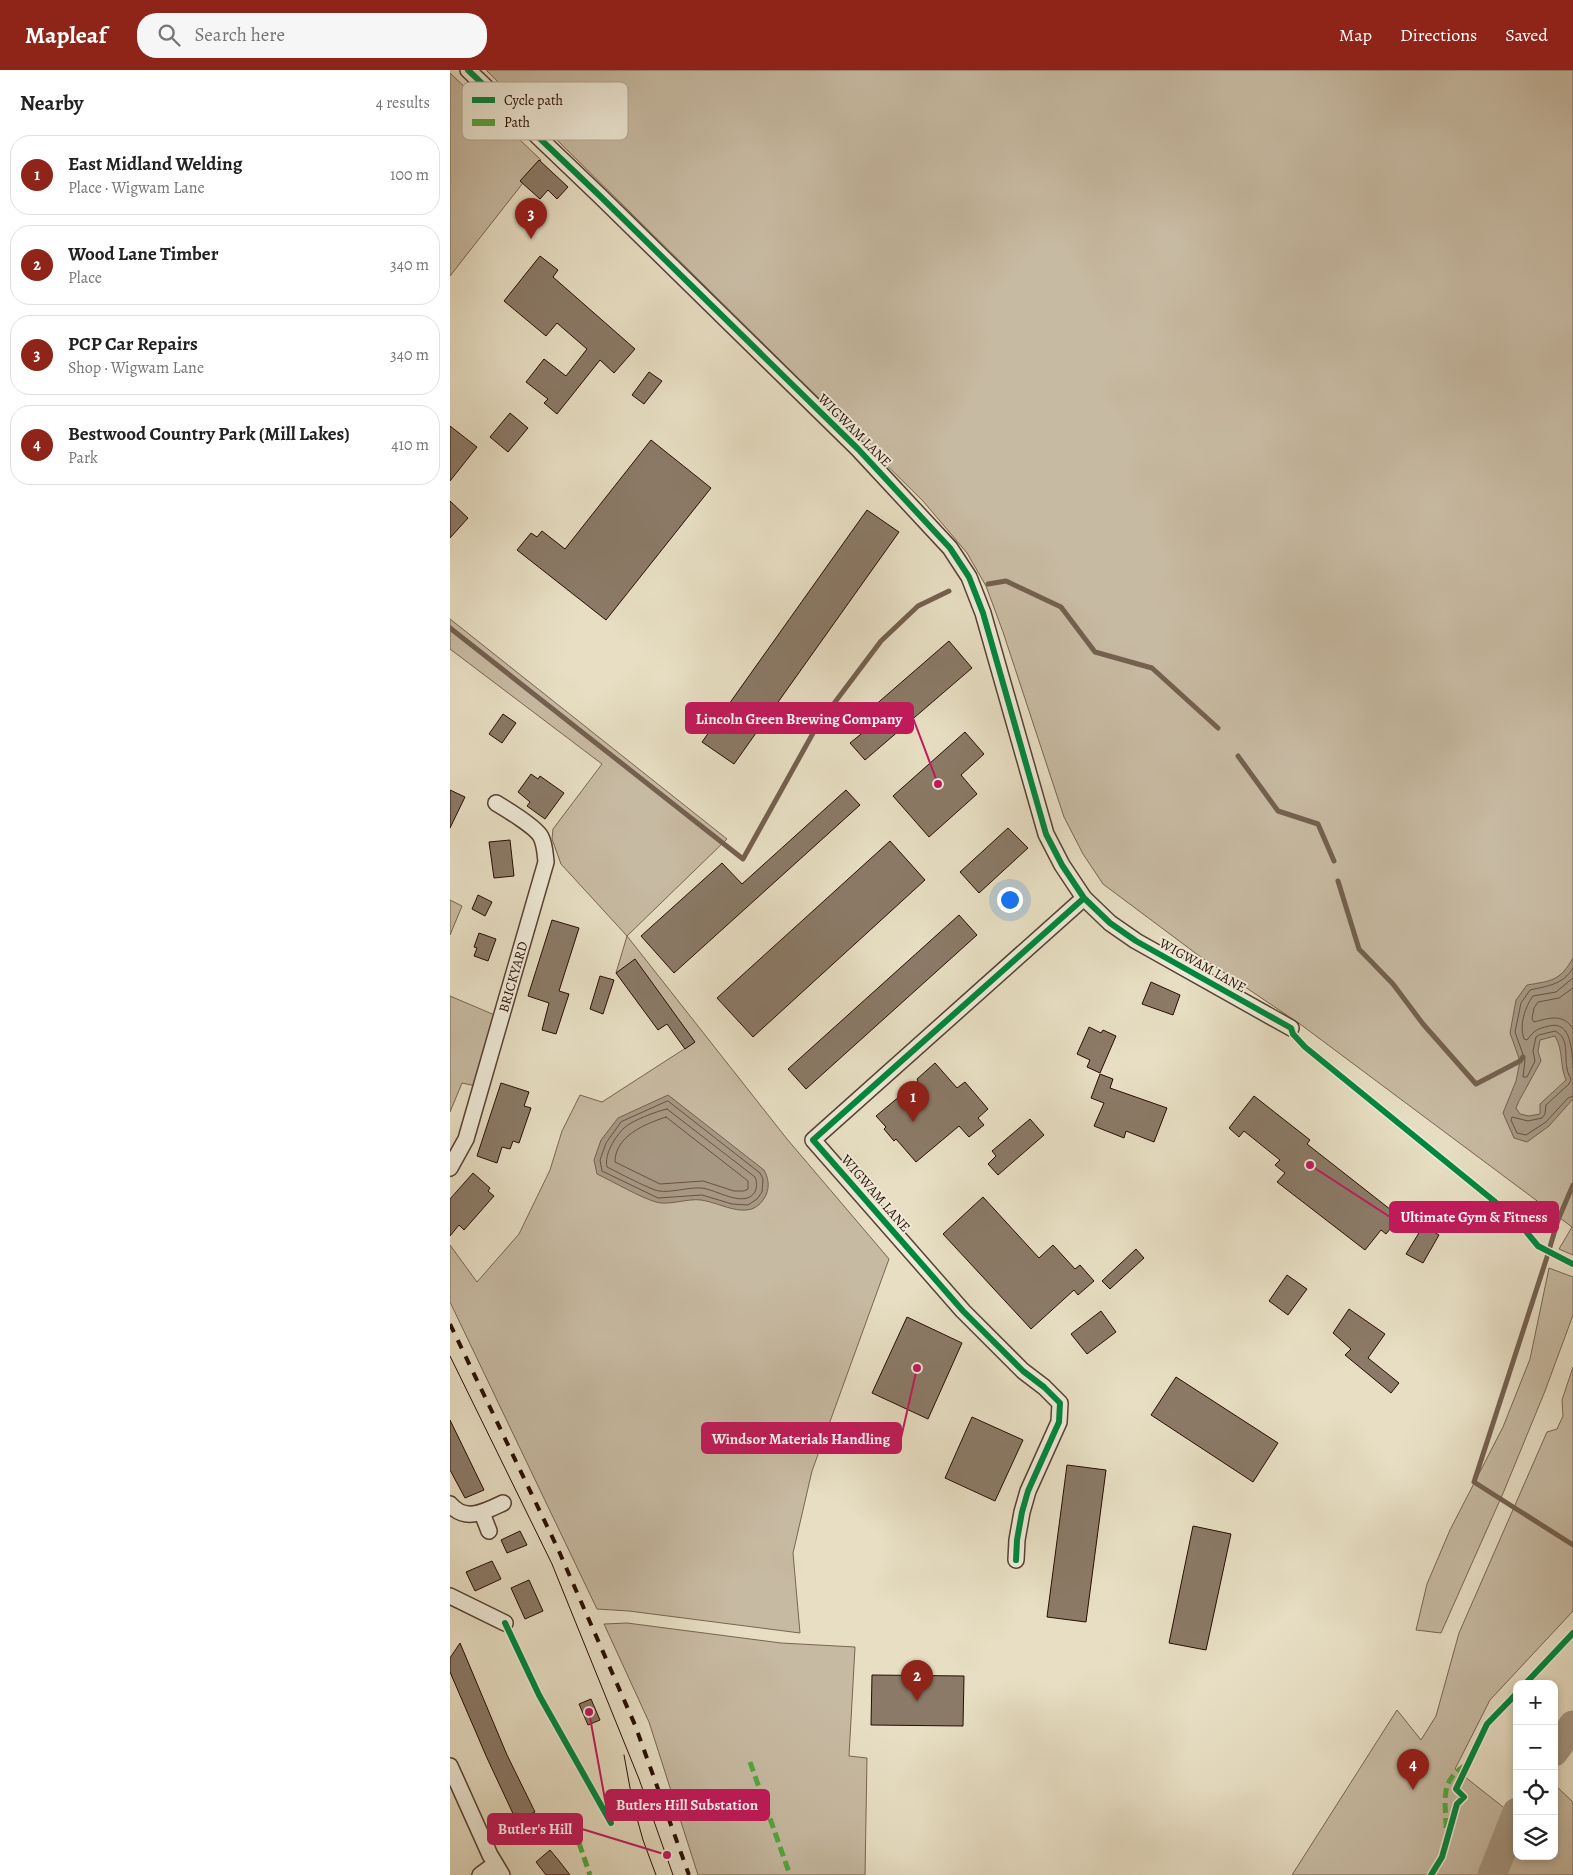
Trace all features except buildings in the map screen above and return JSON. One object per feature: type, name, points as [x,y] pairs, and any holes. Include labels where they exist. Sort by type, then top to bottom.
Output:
[{"type":"street","name":"WIGWAM LANE","points":[[468,70],[481,82]]},
{"type":"street","name":"WIGWAM LANE","points":[[541,140],[858,449],[950,548],[969,577],[983,613],[1046,834],[1062,865],[1084,898],[1110,923],[1136,941],[1291,1028]]},
{"type":"street","name":"BRICKYARD","points":[[450,1168],[466,1139],[546,862],[540,835],[514,814],[496,803]]},
{"type":"street","name":"WIGWAM LANE","points":[[1016,1560],[1017,1540],[1024,1505],[1028,1491],[1059,1422],[1060,1403],[1023,1371],[963,1311],[813,1140],[1084,898]]},
{"type":"street","points":[[450,1504],[453,1508],[468,1515],[482,1513],[504,1503]]},
{"type":"street","points":[[482,1513],[489,1531]]},
{"type":"street","points":[[450,1596],[504,1622]]},
{"type":"street","points":[[450,1766],[499,1869],[480,1875]]},
{"type":"shaded area","points":[[486,70],[1573,70],[1573,1255],[1559,1249],[1572,1227],[1300,1024],[1202,958],[1103,884],[1083,854],[1064,817],[1003,632],[986,586],[967,553],[923,501],[557,140],[628,140],[628,82],[498,82]]},
{"type":"shaded area","points":[[450,73],[462,84],[462,140],[520,140],[541,160],[450,276]]},
{"type":"shaded area","points":[[450,619],[727,839],[627,936],[561,864],[552,839],[553,829],[602,764],[450,649]]},
{"type":"shaded area","points":[[450,900],[462,906],[450,935]]},
{"type":"shaded area","points":[[627,936],[787,1139],[889,1259],[812,1471],[793,1553],[800,1633],[629,1611],[597,1609],[450,1302],[450,1245],[477,1282],[519,1234],[550,1170],[562,1131],[580,1095],[602,1102],[695,1042],[616,973]]},
{"type":"shaded area","points":[[450,996],[497,1016],[476,1086],[462,1083],[450,1112]]},
{"type":"shaded area","points":[[1549,1268],[1573,1277],[1573,1315],[1545,1391],[1504,1491],[1441,1633],[1416,1630],[1427,1584],[1450,1530],[1503,1427],[1530,1359]]},
{"type":"shaded area","points":[[1573,1367],[1573,1611],[1490,1700],[1455,1769],[1513,1815],[1513,1860],[1558,1860],[1558,1788],[1573,1802],[1573,1875],[1292,1875],[1397,1710],[1421,1740],[1436,1716],[1459,1633],[1547,1432],[1557,1429],[1563,1416],[1562,1400]]},
{"type":"shaded area","points":[[627,1623],[781,1643],[855,1647],[849,1756],[867,1758],[865,1875],[698,1875],[649,1722],[604,1624]]},
{"type":"water","points":[[1573,958],[1573,1099],[1549,1126],[1527,1142],[1514,1138],[1503,1113],[1516,1081],[1520,1061],[1510,1033],[1516,1000],[1527,985],[1554,979],[1568,966]],"holes":[[[1555,1036],[1566,1080],[1540,1104],[1540,1114],[1529,1116],[1520,1114],[1516,1108],[1541,1061],[1538,1051],[1540,1040]]]},
{"type":"water","points":[[668,1095],[764,1170],[768,1188],[760,1204],[745,1210],[736,1210],[701,1200],[661,1203],[642,1197],[597,1174],[594,1160],[601,1140],[618,1118]]},
{"type":"waterway","points":[[988,584],[1006,581],[1061,607],[1095,652],[1152,668],[1218,728]]},
{"type":"waterway","points":[[450,628],[743,859],[817,726],[881,641],[918,606],[949,591]]},
{"type":"waterway","points":[[1238,756],[1278,811],[1318,824],[1334,861]]},
{"type":"waterway","points":[[1338,881],[1359,949],[1393,984],[1423,1024],[1476,1084],[1520,1061],[1523,1057]]},
{"type":"waterway","points":[[1573,1185],[1558,1220],[1474,1482],[1573,1545]]},
{"type":"waterway","points":[[1558,1746],[1573,1725]]},
{"type":"waterway","points":[[1492,1875],[1516,1815]]},
{"type":"tram line","points":[[450,1356],[552,1564],[639,1779],[673,1875]]},
{"type":"tram line","points":[[624,1755],[633,1804],[643,1840],[656,1875]]},
{"type":"railway","points":[[450,1324],[558,1549],[635,1725],[689,1875]]},
{"type":"marked path","points":[[750,1762],[790,1875]]},
{"type":"marked path","points":[[1446,1828],[1445,1801],[1447,1786],[1456,1772],[1464,1766]]},
{"type":"marked path","points":[[579,1843],[590,1875]]},
{"type":"cycle path","points":[[468,70],[481,82]]},
{"type":"cycle path","points":[[541,140],[858,449],[950,548],[969,577],[983,613],[1046,834],[1062,865],[1084,898],[1110,923],[1136,941],[1291,1028],[1293,1034],[1305,1047],[1515,1218],[1538,1246],[1573,1264]]},
{"type":"cycle path","points":[[1016,1560],[1022,1512],[1028,1491],[1059,1422],[1060,1403],[1044,1387],[1023,1371],[963,1311],[813,1140],[1084,898]]},
{"type":"cycle path","points":[[505,1623],[539,1695],[611,1823]]},
{"type":"cycle path","points":[[1529,1680],[1573,1633]]},
{"type":"cycle path","points":[[1431,1875],[1442,1857],[1457,1804],[1464,1797],[1456,1789],[1487,1724],[1513,1697]]},
{"type":"place","name":"PCP Car Repairs","points":[[531,239]]},
{"type":"place","name":"Lincoln Green Brewing Company","points":[[938,784]]},
{"type":"place","name":"East Midland Welding","points":[[913,1122]]},
{"type":"place","name":"Ultimate Gym & Fitness","points":[[1310,1165]]},
{"type":"place","name":"Windsor Materials Handling","points":[[917,1368]]},
{"type":"place","name":"Wood Lane Timber","points":[[917,1701]]},
{"type":"place","name":"Butlers Hill Substation","points":[[589,1712]]},
{"type":"place","name":"Bestwood Country Park (Mill Lakes)","points":[[1413,1790]]},
{"type":"place","name":"Butler's Hill","points":[[667,1855]]}]
